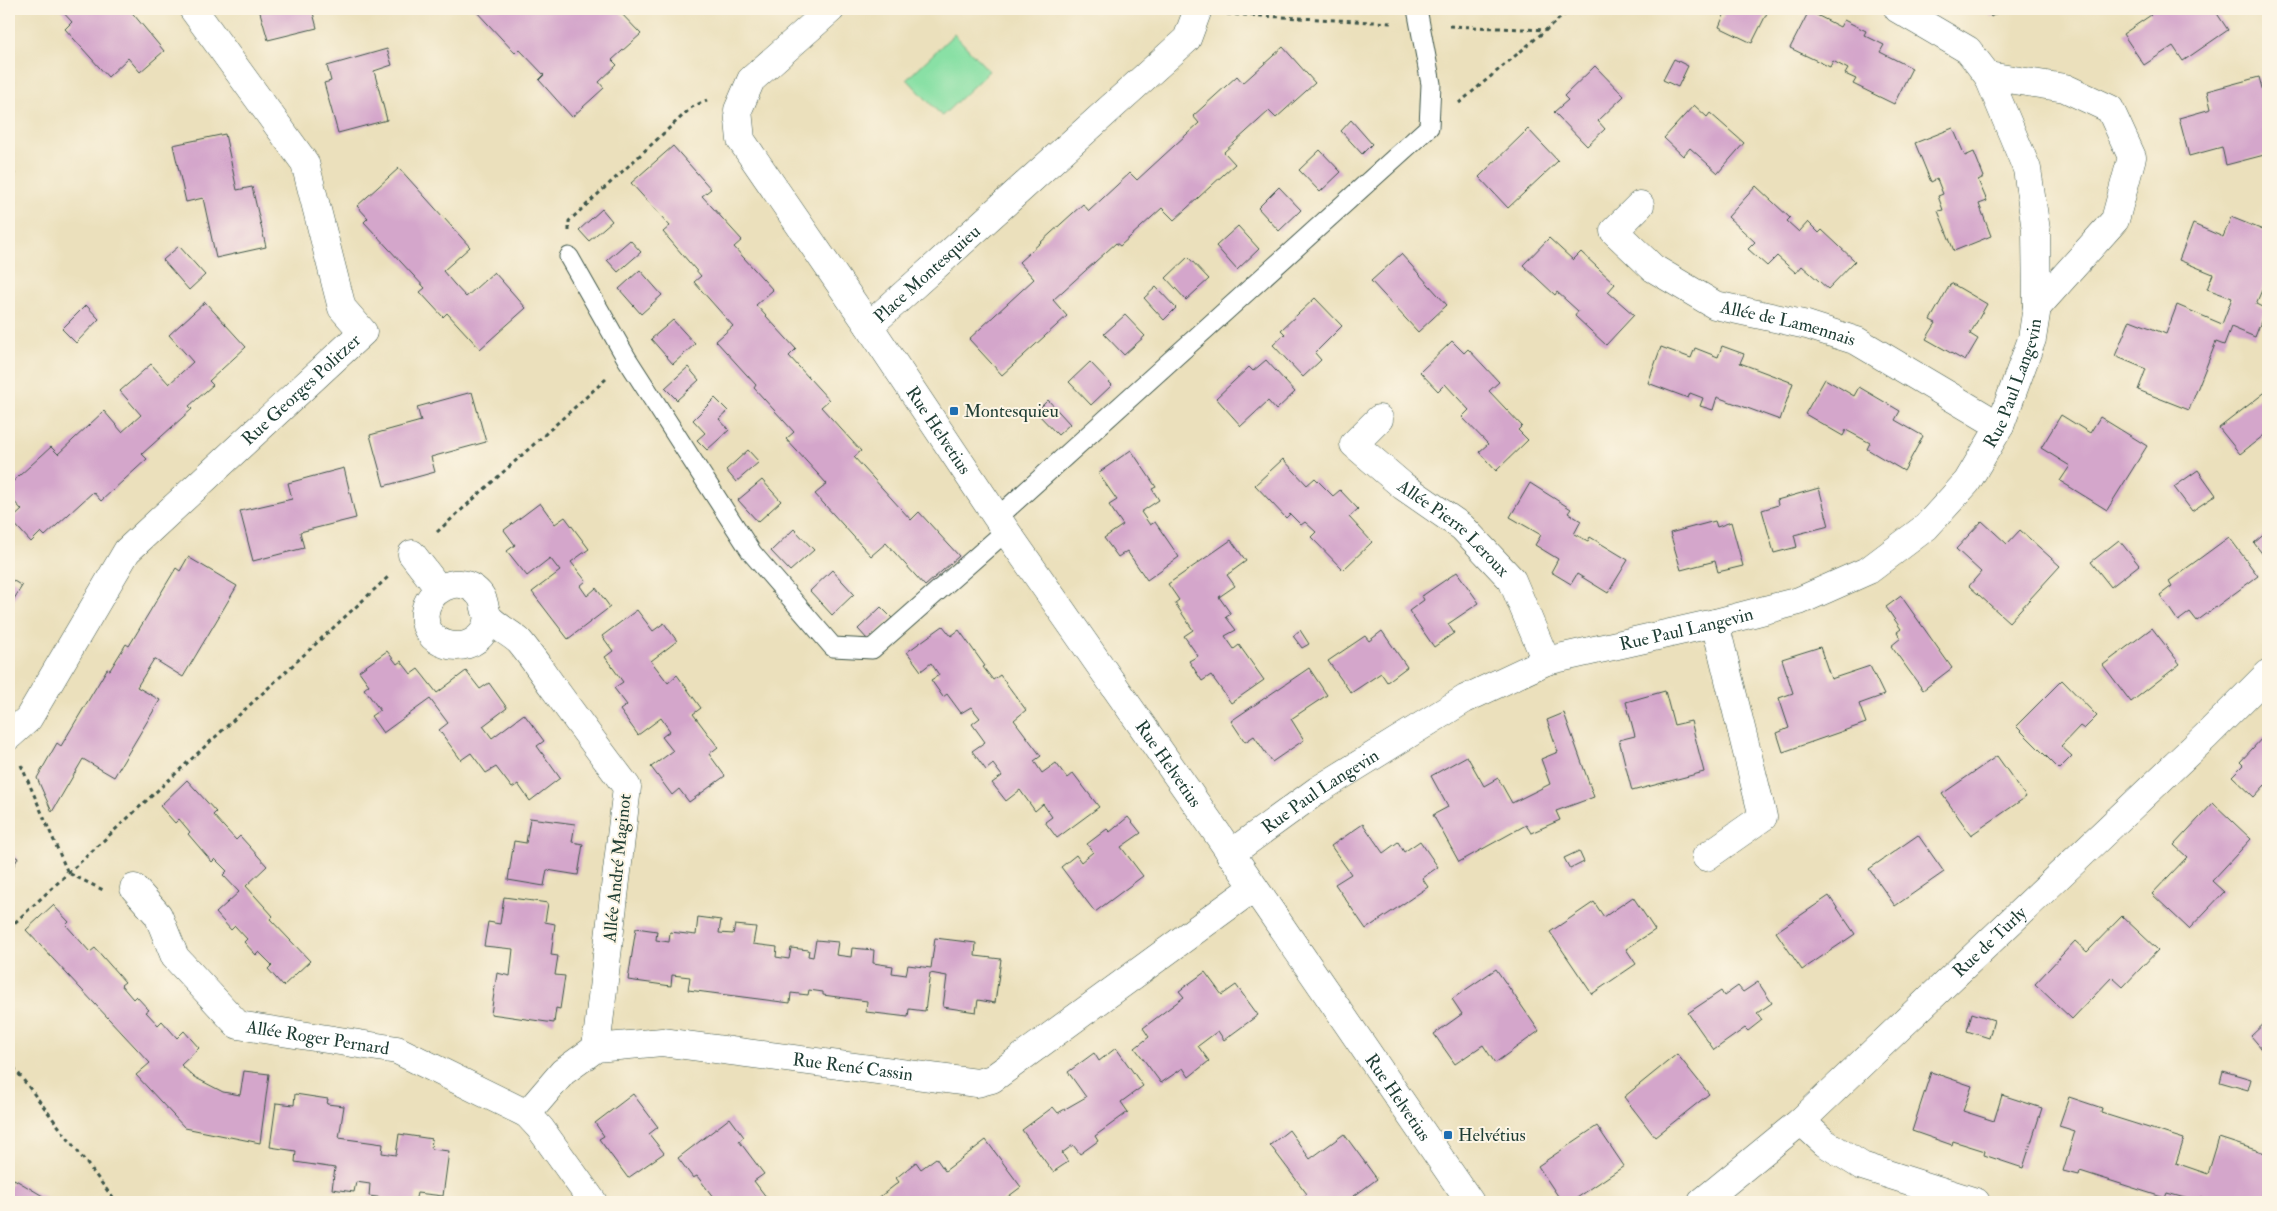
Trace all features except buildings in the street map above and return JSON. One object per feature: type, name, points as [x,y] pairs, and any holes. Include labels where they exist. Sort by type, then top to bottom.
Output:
[{"type":"street","name":"Rue Georges Politzer","points":[[14,748],[28,719],[127,551],[363,332],[342,308],[305,163],[193,9]]},
{"type":"street","name":"Place Montesquieu","points":[[831,9],[751,80],[738,110],[741,140],[869,326],[1187,39],[1196,11]]},
{"type":"street","name":"Rue Paul Langevin","points":[[1230,854],[1318,790],[1465,699],[1546,661],[1715,623],[1799,601],[1869,570],[1926,527],[1967,482],[2000,426],[2032,339],[2038,307],[2036,230],[2026,169],[1988,76],[1968,50],[1903,10]]},
{"type":"street","name":"Rue Paul Langevin","points":[[1988,76],[2065,88],[2110,109],[2132,157],[2115,220],[2038,307]]},
{"type":"street","name":"Allée de Lamennais","points":[[1640,205],[1614,230],[1653,268],[1715,304],[1807,325],[1857,341],[2000,426]]},
{"type":"street","name":"Rue Helvetius","points":[[869,326],[1002,524],[1470,1202]]},
{"type":"street","name":"Allée Pierre Leroux","points":[[1379,419],[1354,444],[1403,486],[1462,527],[1512,580],[1546,661]]},
{"type":"street","points":[[412,554],[439,588]]},
{"type":"street","points":[[456,584],[472,588],[485,600],[488,617],[484,631],[475,642],[461,647],[447,646],[435,639],[426,627],[424,612],[429,599],[439,588],[456,584]]},
{"type":"street","name":"Allée André Maginot","points":[[488,617],[518,641],[627,787],[596,1048]]},
{"type":"street","points":[[1706,857],[1763,817],[1715,623]]},
{"type":"street","name":"Rue de Turly","points":[[1702,1202],[1801,1121],[2206,736],[2268,674]]},
{"type":"street","name":"Allée Roger Pernard","points":[[134,888],[158,915],[175,957],[238,1025],[397,1050],[527,1114]]},
{"type":"street","name":"Rue René Cassin","points":[[596,1048],[662,1042],[977,1082],[992,1079],[1253,888]]},
{"type":"street","points":[[593,1202],[540,1128],[527,1114],[563,1072],[596,1048]]},
{"type":"street","points":[[1801,1121],[1825,1143],[1862,1166],[1976,1202]]},
{"type":"lane","points":[[569,257],[627,359],[752,553],[833,646],[872,649],[1002,524],[1429,127],[1431,84],[1418,17]]},
{"type":"path","points":[[1429,127],[1571,9]]},
{"type":"path","points":[[1196,11],[1418,17],[1547,30]]},
{"type":"path","points":[[569,257],[569,221],[692,107],[751,80]]},
{"type":"path","points":[[9,928],[412,554],[627,359]]},
{"type":"path","points":[[14,748],[68,873],[110,894],[134,888]]},
{"type":"path","points":[[9,1061],[116,1202]]},
{"type":"green space","points":[[954,34],[989,71],[942,116],[907,79]]},
{"type":"place","name":"Montesquieu","points":[[954,411]]},
{"type":"place","name":"Helvétius","points":[[1448,1135]]}]
